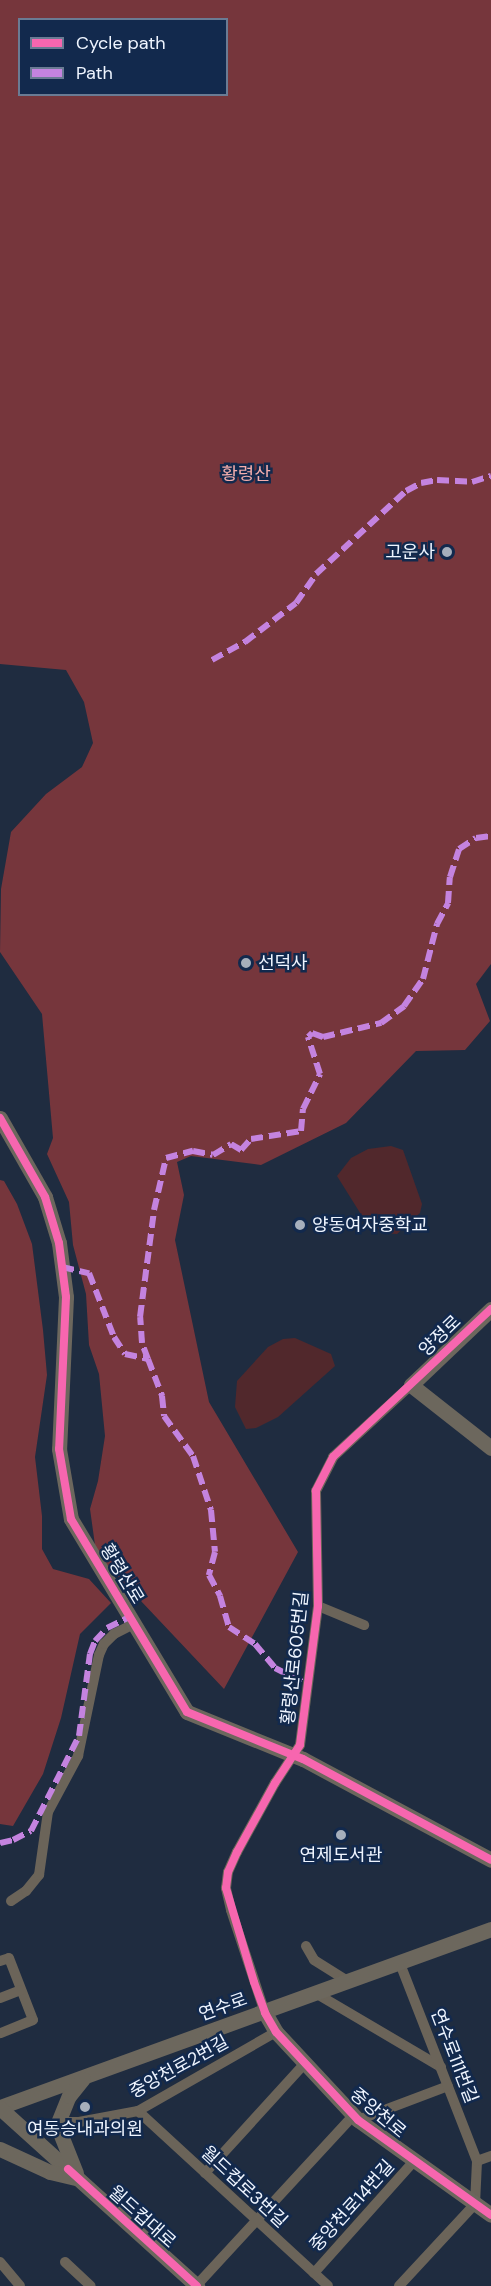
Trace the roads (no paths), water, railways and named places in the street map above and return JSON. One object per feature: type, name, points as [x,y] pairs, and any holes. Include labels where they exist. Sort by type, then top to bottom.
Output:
[{"type":"street","name":"황령산로","points":[[0,1118],[45,1197],[59,1244],[66,1297],[59,1449],[71,1518],[187,1712],[294,1755],[487,1853]]},
{"type":"street","name":"양정로","points":[[411,1385],[491,1309]]},
{"type":"street","points":[[411,1385],[491,1448]]},
{"type":"street","name":"황령산로605번길","points":[[265,2013],[231,1910],[227,1883],[228,1872],[250,1828],[300,1745],[318,1606],[316,1491],[333,1457],[411,1385]]},
{"type":"street","points":[[318,1606],[364,1625]]},
{"type":"street","points":[[11,1901],[26,1891],[39,1875],[48,1812],[78,1756],[99,1655],[104,1644],[114,1634],[134,1624]]},
{"type":"street","name":"연수로","points":[[0,2108],[491,1929]]},
{"type":"street","points":[[306,1946],[314,1960],[349,1982]]},
{"type":"street","points":[[0,1961],[9,1958],[33,2020],[0,2033]]},
{"type":"street","name":"연수로111번길","points":[[400,1963],[477,2161]]},
{"type":"street","points":[[0,1998],[21,1990]]},
{"type":"street","points":[[317,1994],[441,2067]]},
{"type":"street","name":"중앙천로","points":[[265,2013],[276,2032],[355,2118],[491,2216]]},
{"type":"street","name":"중앙천로2번길","points":[[58,2122],[79,2122],[138,2112],[276,2032]]},
{"type":"street","points":[[205,2173],[305,2063]]},
{"type":"street","points":[[78,2179],[61,2139],[58,2122],[69,2096],[84,2078]]},
{"type":"street","name":"중앙천로","points":[[355,2118],[448,2086]]},
{"type":"street","name":"월드컵대로","points":[[0,2108],[196,2286]]},
{"type":"street","name":"월드컵로3번길","points":[[138,2112],[328,2286]]},
{"type":"street","points":[[196,2286],[355,2118]]},
{"type":"street","points":[[0,2149],[50,2172],[78,2179]]},
{"type":"street","points":[[399,2286],[475,2204],[477,2161],[491,2156]]},
{"type":"street","name":"중앙천로14번길","points":[[314,2273],[414,2161]]},
{"type":"street","points":[[0,2262],[20,2286]]},
{"type":"street","points":[[65,2262],[92,2286]]},
{"type":"place","name":"고운사","points":[[447,552]]},
{"type":"place","name":"선덕사","points":[[246,963]]},
{"type":"place","name":"양동여자중학교","points":[[300,1225]]},
{"type":"place","name":"연제도서관","points":[[341,1835]]},
{"type":"place","name":"여동승내과의원","points":[[85,2107]]},
{"type":"park label","name":"황령산","points":[[246,474]]}]
